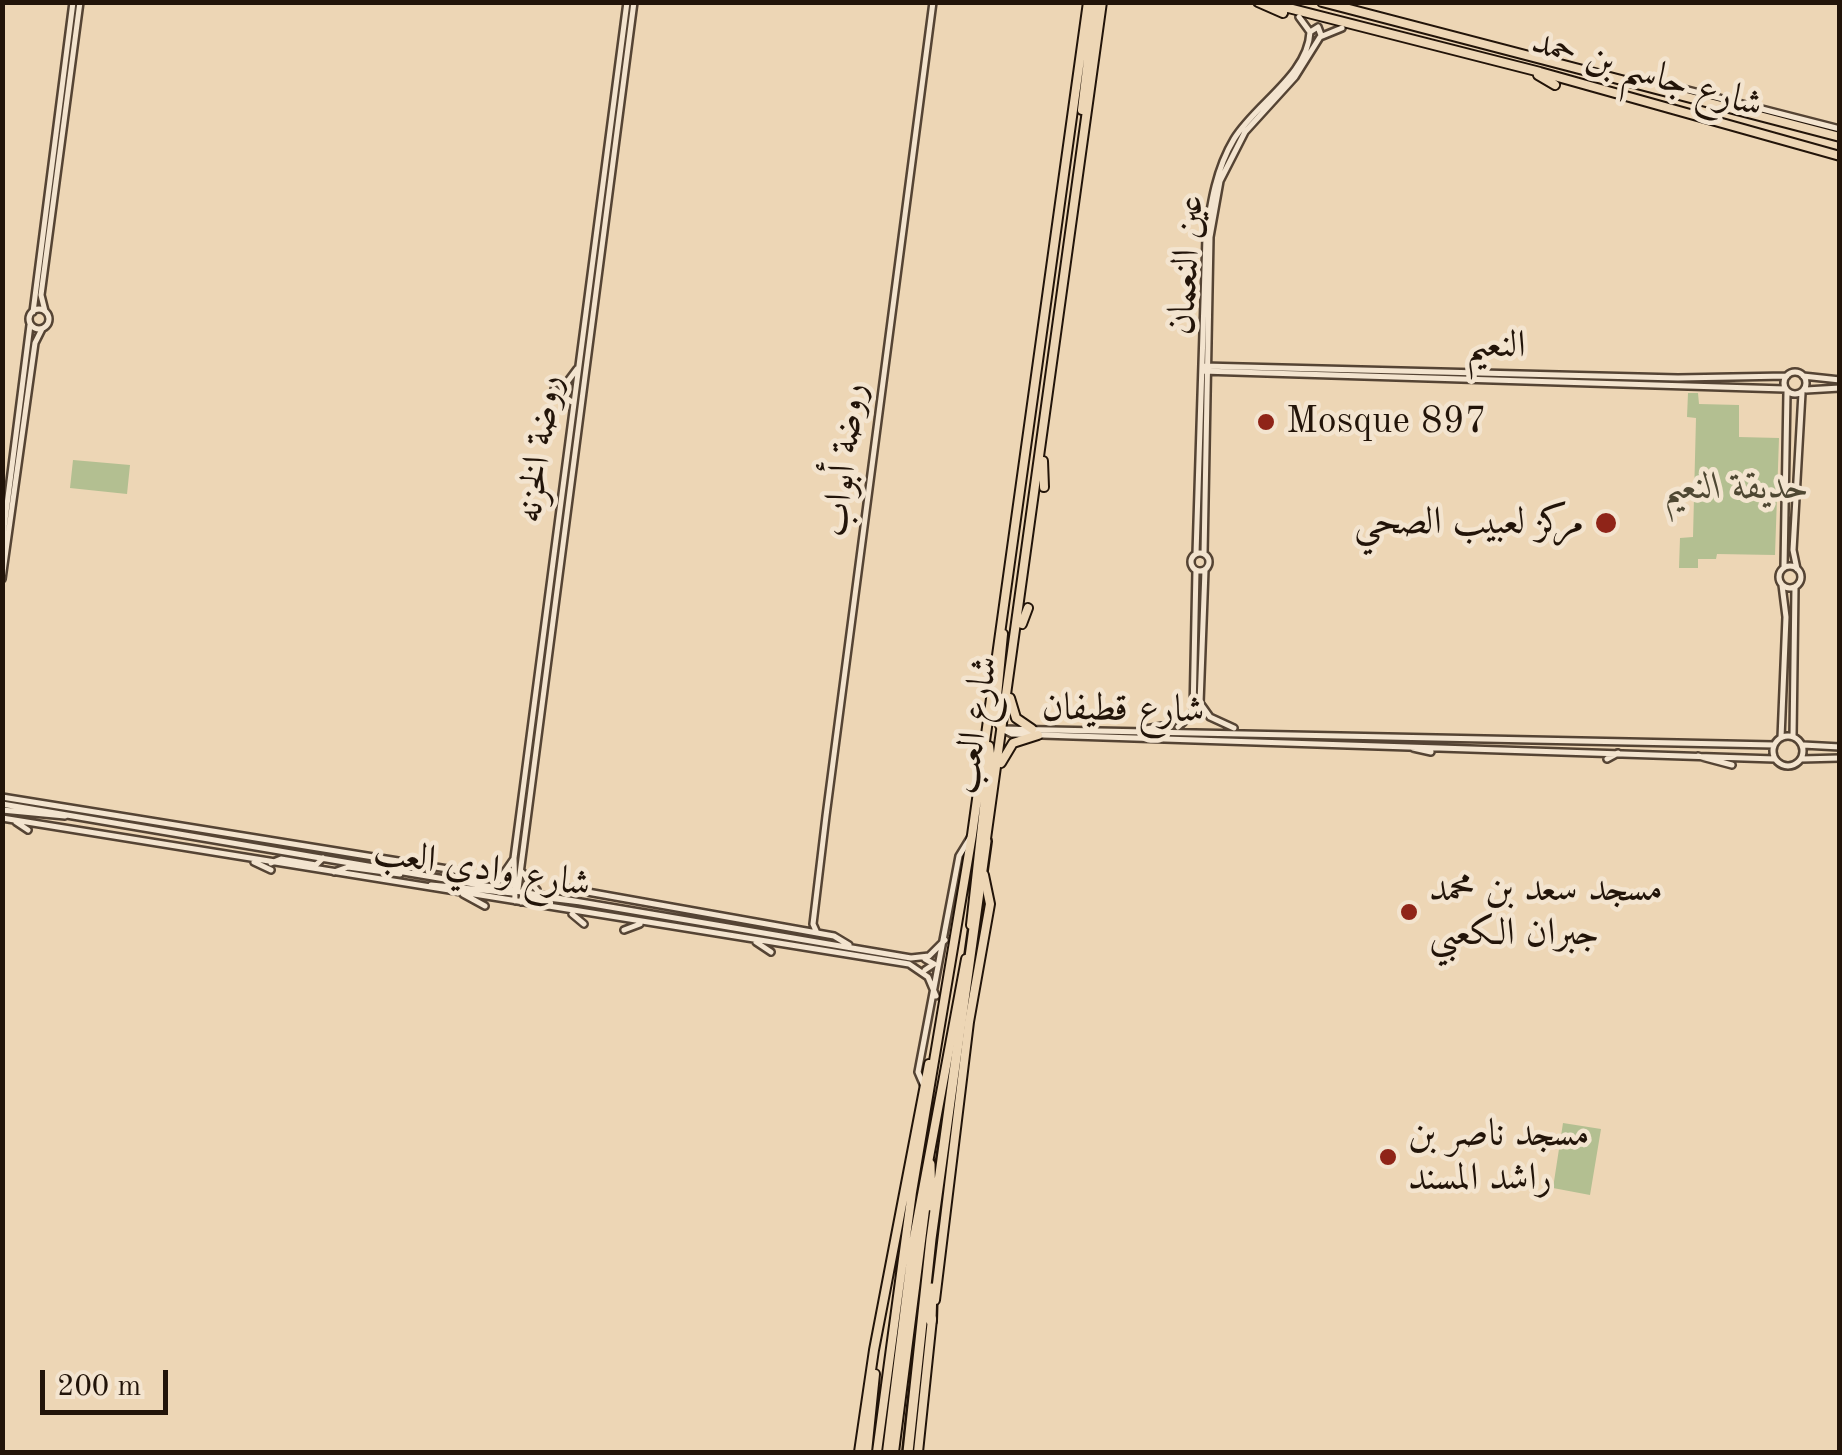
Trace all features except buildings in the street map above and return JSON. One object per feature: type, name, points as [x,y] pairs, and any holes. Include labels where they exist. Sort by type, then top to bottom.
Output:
[{"type":"highway","points":[[908,1452],[934,1223],[986,841]]},
{"type":"highway","points":[[959,1035],[969,1022]]},
{"type":"highway","points":[[930,1164],[932,1239]]},
{"type":"highway","points":[[931,1321],[934,1223]]},
{"type":"main road","name":"شارع العب","points":[[890,1452],[929,1148],[970,934],[1017,638],[1092,62],[1098,53],[1095,2]]},
{"type":"main road","name":"شارع العب","points":[[877,1452],[940,996],[972,835],[1079,66],[1076,52],[1095,2]]},
{"type":"main road","points":[[1084,130],[1082,96],[1095,2]]},
{"type":"main road","points":[[1262,2],[1283,13]]},
{"type":"main road","name":"شارع جاسم بن حمد","points":[[1262,2],[1840,153]]},
{"type":"main road","name":"شارع جاسم بن حمد","points":[[1322,2],[1794,125],[1840,133]]},
{"type":"main road","points":[[1360,33],[1400,36]]},
{"type":"main road","points":[[1520,67],[1555,85]]},
{"type":"main road","points":[[1794,125],[1828,126]]},
{"type":"main road","points":[[1074,201],[1077,228]]},
{"type":"main road","points":[[1057,328],[1068,290]]},
{"type":"main road","points":[[1041,440],[1044,486]]},
{"type":"main road","points":[[1017,638],[1028,608]]},
{"type":"main road","points":[[982,742],[1002,729],[995,716],[1001,620]]},
{"type":"main road","points":[[993,791],[1008,747],[1036,732],[1014,716],[1009,689]]},
{"type":"main road","points":[[970,934],[990,751],[982,742]]},
{"type":"main road","points":[[920,1450],[931,1321],[944,1250],[969,1022],[990,907],[984,874]]},
{"type":"main road","points":[[863,1452],[874,1350],[940,996]]},
{"type":"main road","points":[[890,1452],[930,1164],[929,1148]]},
{"type":"main road","points":[[863,1452],[892,1340]]},
{"type":"main road","points":[[869,1436],[874,1350]]},
{"type":"street","points":[[2,579],[34,346],[49,320],[41,295],[76,2]]},
{"type":"street","points":[[2,544],[76,2]]},
{"type":"street","name":"روضة الخزنه","points":[[514,891],[521,869],[574,386],[630,2]]},
{"type":"street","name":"روضة الخزنه","points":[[518,903],[514,858],[523,824],[579,415],[630,2]]},
{"type":"street","name":"روضة أبواب","points":[[817,934],[813,924],[933,2]]},
{"type":"street","points":[[1299,17],[1310,32],[1318,26],[1320,36],[1342,28]]},
{"type":"street","name":"عين النعمان","points":[[1204,554],[1206,236],[1216,180],[1236,135],[1296,66],[1310,32]]},
{"type":"street","name":"عين النعمان","points":[[1196,554],[1210,236],[1220,181],[1245,132],[1298,72],[1320,36]]},
{"type":"street","name":"شارع جاسم بن حمد","points":[[1655,89],[1680,88],[1828,126],[1840,133]]},
{"type":"street","points":[[32,312],[45,311]]},
{"type":"street","points":[[30,324],[42,329]]},
{"type":"street","points":[[565,385],[578,367]]},
{"type":"street","name":"النعيم","points":[[1205,368],[1678,378],[1787,376],[1796,372],[1804,376]]},
{"type":"street","name":"النعيم","points":[[1205,368],[1802,392]]},
{"type":"street","points":[[1781,738],[1786,617],[1778,577],[1784,567],[1787,376]]},
{"type":"street","points":[[1840,384],[1804,376],[1793,550],[1801,578],[1796,586],[1793,737],[1801,745],[1840,747]]},
{"type":"street","points":[[1802,392],[1840,384]]},
{"type":"street","points":[[574,386],[579,415]]},
{"type":"street","points":[[554,389],[572,402]]},
{"type":"street","points":[[1178,726],[1192,713],[1196,570],[1191,561],[1196,554],[1204,554],[1209,560],[1205,570],[1199,699],[1206,714],[1234,728]]},
{"type":"street","points":[[1784,567],[1797,568]]},
{"type":"street","points":[[1196,570],[1205,570]]},
{"type":"street","points":[[1782,585],[1796,586]]},
{"type":"street","points":[[1192,713],[1199,719],[1206,714]]},
{"type":"street","points":[[1132,731],[1162,726]]},
{"type":"street","name":"شارع قطيفان","points":[[1002,729],[1012,734],[1132,731],[1774,744]]},
{"type":"street","points":[[1328,730],[1352,737]]},
{"type":"street","name":"شارع قطيفان","points":[[1036,732],[1774,759]]},
{"type":"street","points":[[1793,737],[1781,738],[1774,744],[1774,759],[1788,766],[1801,759],[1840,758]]},
{"type":"street","points":[[1801,745],[1801,759]]},
{"type":"street","points":[[1405,746],[1431,752]]},
{"type":"street","points":[[1607,759],[1621,752]]},
{"type":"street","points":[[1696,754],[1732,764]]},
{"type":"street","name":"شارع وادي العب","points":[[4,802],[65,807],[460,872],[474,883]]},
{"type":"street","name":"شارع وادي العب","points":[[4,802],[232,845],[921,958]]},
{"type":"street","points":[[65,807],[79,816]]},
{"type":"street","name":"شارع وادي العب","points":[[2,818],[247,858],[271,867],[423,886],[917,968]]},
{"type":"street","points":[[13,820],[28,830]]},
{"type":"street","points":[[58,835],[75,830]]},
{"type":"street","points":[[216,831],[232,845]]},
{"type":"street","name":"شارع العب","points":[[940,996],[960,856],[972,835]]},
{"type":"street","points":[[271,867],[281,859],[316,864],[323,858]]},
{"type":"street","points":[[495,886],[514,858]]},
{"type":"street","points":[[333,873],[344,867],[408,872]]},
{"type":"street","points":[[521,869],[541,893]]},
{"type":"street","points":[[389,890],[401,883]]},
{"type":"street","points":[[423,886],[444,884],[514,891]]},
{"type":"street","name":"شارع وادي العب","points":[[551,895],[563,888],[836,937],[852,947]]},
{"type":"street","points":[[460,892],[485,906]]},
{"type":"street","points":[[518,903],[522,895],[589,902]]},
{"type":"street","points":[[646,912],[657,906]]},
{"type":"street","points":[[569,912],[584,924]]},
{"type":"street","points":[[624,930],[643,923]]},
{"type":"street","points":[[806,932],[813,924]]},
{"type":"street","points":[[766,932],[778,927]]},
{"type":"street","points":[[921,958],[934,954],[945,940]]},
{"type":"street","points":[[754,941],[771,952]]},
{"type":"street","points":[[917,968],[928,971],[934,966],[931,960],[921,958]]},
{"type":"street","points":[[917,968],[940,996]]},
{"type":"green space","name":"حديقة النعيم","points":[[1688,393],[1698,393],[1699,404],[1739,405],[1739,437],[1779,438],[1775,555],[1717,554],[1716,559],[1698,559],[1698,568],[1679,568],[1680,538],[1693,537],[1696,418],[1687,417]]},
{"type":"green space","points":[[73,460],[130,465],[127,494],[70,488]]},
{"type":"green space","points":[[1563,1123],[1601,1129],[1590,1195],[1553,1188]]},
{"type":"place","name":"Mosque 897","points":[[1266,422]]},
{"type":"place","name":"مركز لعبيب الصحي","points":[[1606,523]]},
{"type":"place","name":"مسجد سعد بن محمد جبران الكعبي","points":[[1409,912]]},
{"type":"place","name":"مسجد ناصر بن راشد المسند","points":[[1388,1157]]}]
